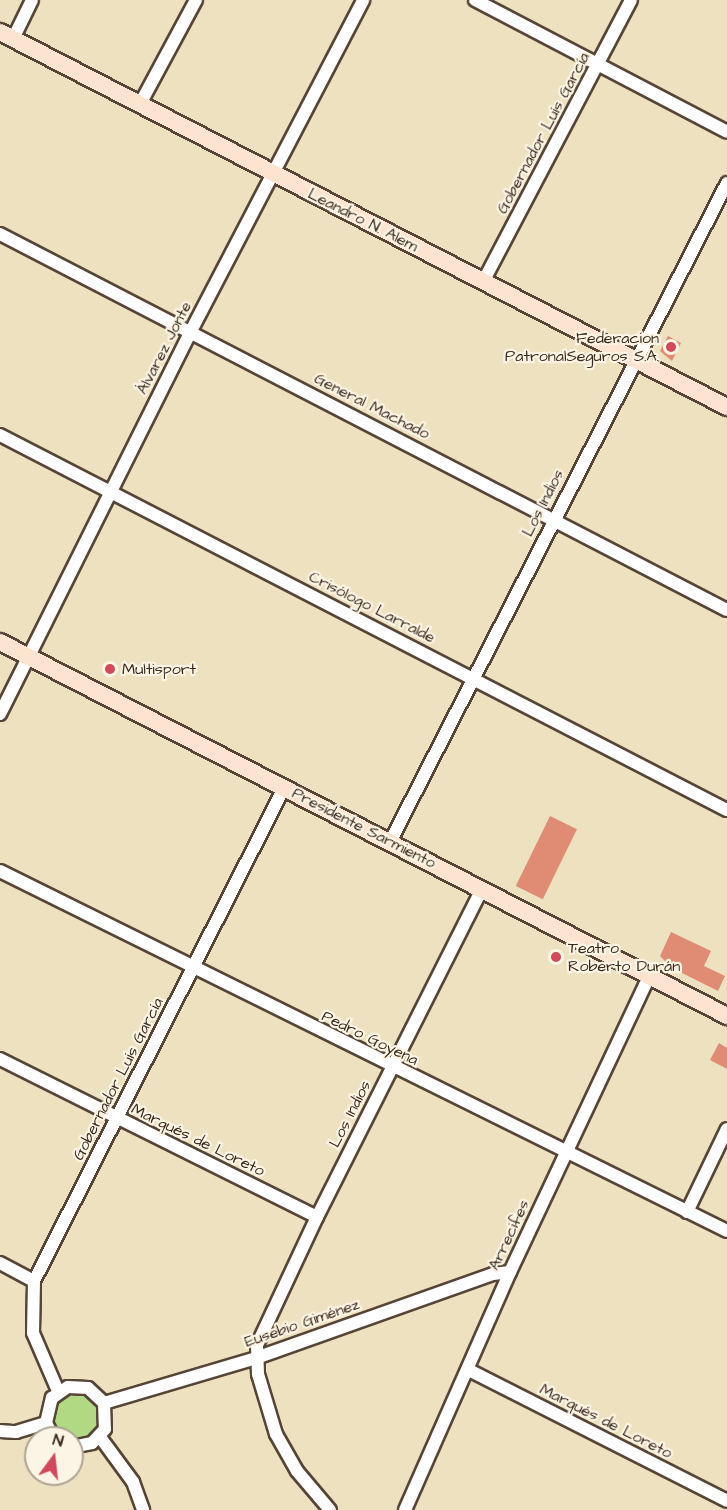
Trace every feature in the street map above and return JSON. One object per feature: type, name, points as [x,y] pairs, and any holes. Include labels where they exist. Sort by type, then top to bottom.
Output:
[{"type":"main road","name":"Leandro N. Alem","points":[[6,35],[727,407]]},
{"type":"main road","name":"Presidente Sarmiento","points":[[0,642],[284,788],[391,840],[727,1016]]},
{"type":"street","points":[[6,35],[32,0]]},
{"type":"street","points":[[140,104],[196,0]]},
{"type":"street","name":"Álvarez Jonte","points":[[0,714],[191,331],[363,0]]},
{"type":"street","points":[[475,0],[727,132]]},
{"type":"street","name":"Gobernador Luís García","points":[[483,282],[632,0]]},
{"type":"street","name":"Los Indios","points":[[391,840],[553,519],[727,183]]},
{"type":"street","name":"General Machado","points":[[0,234],[727,610]]},
{"type":"street","name":"Crisólogo Larralde","points":[[0,435],[474,677],[727,810]]},
{"type":"street","name":"Gobernador Luís García","points":[[58,1392],[37,1351],[33,1333],[34,1281],[284,788]]},
{"type":"street","name":"Pedro Goyena","points":[[0,871],[192,969],[727,1231]]},
{"type":"street","name":"Los Indios","points":[[256,1358],[261,1334],[317,1217],[482,889]]},
{"type":"street","name":"Arrecifes","points":[[405,1510],[469,1370],[510,1272],[649,977]]},
{"type":"street","name":"Marqués de Loreto","points":[[0,1059],[317,1217]]},
{"type":"street","points":[[687,1212],[727,1129]]},
{"type":"street","points":[[0,1263],[34,1281]]},
{"type":"street","name":"Eusebio Giménez","points":[[104,1403],[256,1358],[493,1274],[510,1272]]},
{"type":"street","points":[[256,1358],[262,1391],[276,1434],[297,1471],[330,1510]]},
{"type":"street","name":"Marqués de Loreto","points":[[469,1370],[727,1501]]},
{"type":"street","points":[[48,1426],[47,1405],[58,1392],[78,1386],[97,1394],[104,1403],[107,1420],[100,1437],[84,1446]]},
{"type":"street","points":[[0,1431],[16,1432],[46,1423]]},
{"type":"street","points":[[100,1437],[133,1482],[143,1510]]},
{"type":"green space","points":[[75,1389],[95,1396],[105,1415],[97,1436],[84,1440],[84,1426],[52,1426],[51,1405]]},
{"type":"building","name":"Federacion PatronalSeguros S.A.","points":[[668,336],[681,343],[672,361],[660,351]]},
{"type":"building","points":[[550,816],[577,829],[543,899],[516,886]]},
{"type":"building","points":[[671,932],[711,951],[704,966],[725,976],[718,991],[672,968],[660,956]]},
{"type":"building","points":[[719,1043],[727,1048],[727,1069],[710,1060]]},
{"type":"place","name":"Federacion PatronalSeguros S.A.","points":[[671,347]]},
{"type":"place","name":"Multisport","points":[[110,669]]},
{"type":"place","name":"Teatro Roberto Durán","points":[[556,957]]}]
